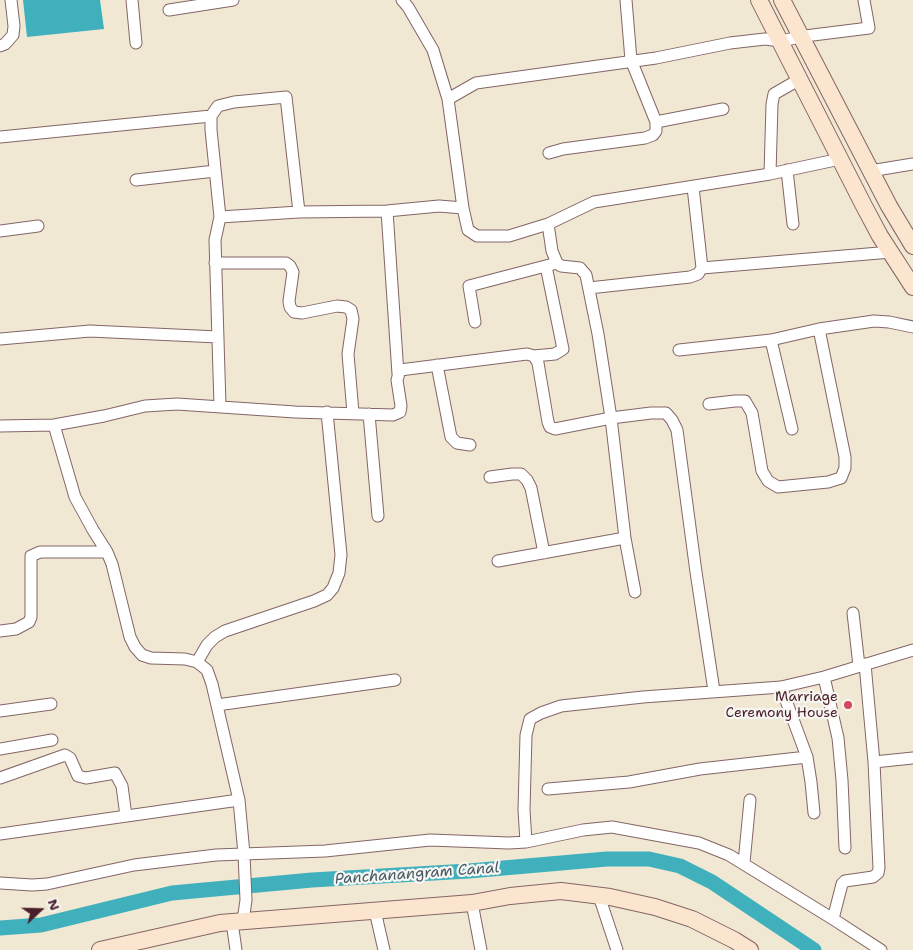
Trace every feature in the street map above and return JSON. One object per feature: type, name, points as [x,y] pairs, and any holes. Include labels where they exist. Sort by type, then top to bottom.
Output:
[{"type":"street","points":[[0,46],[5,44],[13,35],[12,0]]},
{"type":"street","points":[[132,0],[136,42]]},
{"type":"street","points":[[169,10],[234,0]]},
{"type":"street","points":[[402,0],[433,50],[448,99],[463,208],[468,230],[477,236],[509,236],[548,224],[594,202],[770,174],[840,159]]},
{"type":"street","points":[[549,153],[564,149],[645,138],[653,135],[656,131],[656,122],[632,60],[626,0]]},
{"type":"street","points":[[759,0],[840,159],[891,252],[913,287]]},
{"type":"street","points":[[782,0],[888,206],[913,246]]},
{"type":"street","points":[[448,99],[476,84],[665,56],[750,40],[781,41],[802,36],[869,28],[864,0]]},
{"type":"street","points":[[770,174],[774,94],[800,79]]},
{"type":"street","points":[[220,406],[215,240],[220,217],[211,130],[211,116],[218,106],[234,102],[286,97],[299,212]]},
{"type":"street","points":[[656,122],[723,109]]},
{"type":"street","points":[[0,137],[211,116]]},
{"type":"street","points":[[870,171],[913,164]]},
{"type":"street","points":[[787,170],[793,224]]},
{"type":"street","points":[[136,180],[215,171]]},
{"type":"street","points":[[589,288],[690,277],[698,274],[702,268],[693,187]]},
{"type":"street","points":[[220,217],[299,212],[387,212],[440,206],[463,208]]},
{"type":"street","points":[[0,426],[54,425],[145,406],[178,404],[295,412],[393,415],[400,412],[387,212]]},
{"type":"street","points":[[398,374],[400,370],[406,368],[527,354],[534,356],[555,354],[563,349],[548,224]]},
{"type":"street","points":[[0,231],[38,226]]},
{"type":"street","points":[[702,268],[891,252]]},
{"type":"street","points":[[216,263],[286,263],[293,272],[289,300],[294,312],[302,313],[337,306],[346,307],[351,310],[353,319],[348,354],[353,413]]},
{"type":"street","points":[[475,322],[469,286],[552,265],[584,270],[598,334],[634,592]]},
{"type":"street","points":[[678,350],[772,340],[819,329],[874,321],[913,327]]},
{"type":"street","points":[[709,404],[744,401],[752,413],[762,470],[768,481],[778,487],[828,482],[841,478],[845,468],[845,457],[819,329]]},
{"type":"street","points":[[0,339],[90,331],[218,338]]},
{"type":"street","points":[[772,340],[792,429]]},
{"type":"street","points":[[534,356],[538,363],[550,427],[555,430],[611,418],[651,413],[666,413],[677,430],[714,691]]},
{"type":"street","points":[[437,365],[451,437],[457,443],[470,445]]},
{"type":"street","points":[[197,662],[207,645],[215,637],[314,601],[327,595],[333,588],[339,573],[341,554],[327,412]]},
{"type":"street","points":[[369,414],[378,516]]},
{"type":"street","points":[[54,425],[75,497],[107,552],[116,578],[130,637],[135,647],[142,655],[152,658],[185,659],[197,662],[207,670],[217,705],[238,800],[244,854],[246,900],[238,922],[236,950]]},
{"type":"street","points":[[490,477],[521,474],[527,480],[531,488],[544,553]]},
{"type":"street","points":[[498,561],[626,538]]},
{"type":"street","points":[[0,631],[16,629],[29,622],[31,617],[31,556],[40,552],[107,552]]},
{"type":"street","points":[[833,919],[842,884],[845,881],[873,877],[878,874],[874,762],[862,665],[853,613]]},
{"type":"street","points":[[526,842],[524,810],[526,735],[530,719],[541,713],[561,706],[643,697],[781,688],[913,650]]},
{"type":"street","points":[[824,677],[839,746],[845,848]]},
{"type":"street","points":[[217,705],[394,680]]},
{"type":"street","points":[[781,688],[807,756],[814,813]]},
{"type":"street","points":[[0,711],[51,704]]},
{"type":"street","points":[[0,749],[52,740]]},
{"type":"street","points":[[0,778],[65,755],[70,758],[78,776],[86,778],[115,773],[122,786],[126,816]]},
{"type":"street","points":[[548,789],[629,782],[700,769],[807,756]]},
{"type":"street","points":[[874,762],[913,758]]},
{"type":"street","points":[[0,834],[238,800]]},
{"type":"street","points":[[744,863],[750,800]]},
{"type":"street","points":[[0,884],[48,884],[134,866],[216,855],[334,851],[430,840],[488,843],[526,842],[584,830],[612,828],[700,843],[729,855],[881,950]]},
{"type":"street","points":[[100,950],[220,923],[472,903],[510,896],[562,891],[632,901],[692,919],[750,950]]},
{"type":"street","points":[[600,896],[617,950]]},
{"type":"street","points":[[472,903],[481,950]]},
{"type":"street","points":[[375,911],[384,950]]},
{"type":"water","points":[[23,0],[100,0],[104,29],[27,37]]},
{"type":"waterway","name":"Panchanangram Canal","points":[[0,928],[41,925],[172,893],[312,880],[469,871],[607,859],[649,859],[680,866],[712,882],[814,950]]},
{"type":"place","name":"Marriage Ceremony House","points":[[848,705]]}]
